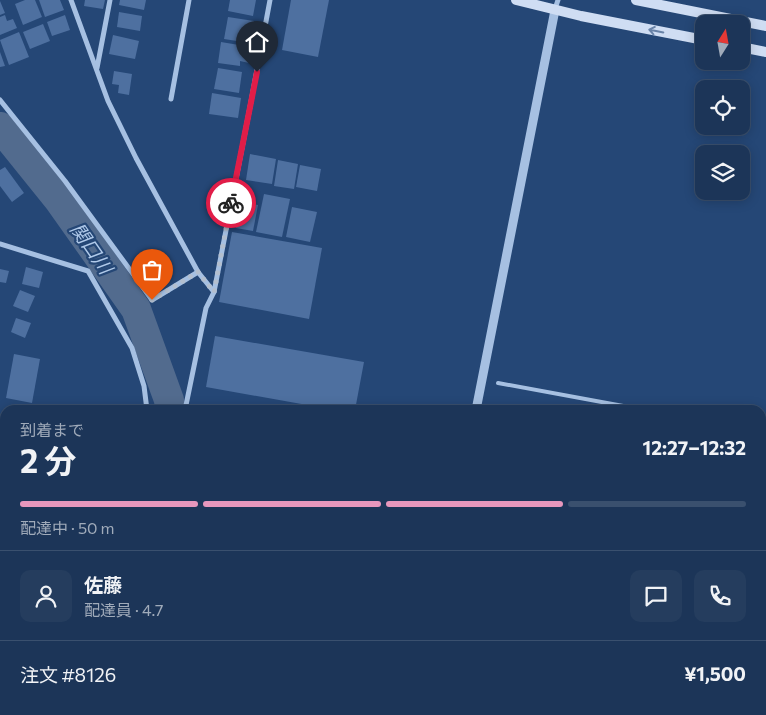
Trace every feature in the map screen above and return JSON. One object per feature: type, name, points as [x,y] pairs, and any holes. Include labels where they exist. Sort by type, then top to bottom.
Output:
[{"type":"main road","points":[[516,0],[556,5],[695,38]]},
{"type":"main road","points":[[636,0],[766,26]]},
{"type":"main road","points":[[750,49],[766,52]]},
{"type":"street","points":[[71,0],[108,101],[136,158],[198,272],[214,292]]},
{"type":"street","points":[[97,70],[110,0]]},
{"type":"street","points":[[171,100],[189,0]]},
{"type":"street","points":[[186,405],[206,308],[214,292],[270,0]]},
{"type":"street","points":[[477,405],[556,5]]},
{"type":"street","points":[[0,100],[65,181],[152,300],[198,272]]},
{"type":"street","points":[[0,244],[88,271],[132,348],[144,386],[146,405]]},
{"type":"lane","points":[[498,383],[618,405]]},
{"type":"building","points":[[25,0],[35,0],[42,17],[23,25],[15,4]]},
{"type":"building","points":[[39,0],[60,0],[64,10],[45,17]]},
{"type":"building","points":[[85,0],[105,0],[103,9],[84,6]]},
{"type":"building","points":[[120,0],[146,0],[144,10],[119,5]]},
{"type":"building","points":[[230,0],[256,0],[253,16],[228,11]]},
{"type":"building","points":[[291,0],[329,0],[318,57],[282,50]]},
{"type":"building","points":[[0,1],[5,13],[0,15]]},
{"type":"building","points":[[119,12],[142,16],[140,31],[117,27]]},
{"type":"building","points":[[5,15],[7,21],[13,19],[17,28],[0,35],[0,17]]},
{"type":"building","points":[[65,15],[70,30],[52,36],[47,22]]},
{"type":"building","points":[[228,17],[254,21],[250,43],[224,39]]},
{"type":"building","points":[[43,24],[50,41],[30,49],[23,32]]},
{"type":"building","points":[[19,32],[29,57],[9,65],[0,40]]},
{"type":"building","points":[[113,35],[139,41],[135,59],[109,54]]},
{"type":"building","points":[[221,42],[251,47],[249,63],[240,61],[240,66],[218,63]]},
{"type":"building","points":[[0,52],[5,66],[0,67]]},
{"type":"building","points":[[218,68],[242,72],[239,93],[214,89]]},
{"type":"building","points":[[114,71],[132,74],[129,95],[118,93],[119,85],[112,84]]},
{"type":"building","points":[[212,93],[241,98],[238,118],[209,114]]},
{"type":"building","points":[[250,154],[276,159],[272,184],[246,180]]},
{"type":"building","points":[[278,160],[298,164],[294,189],[274,186]]},
{"type":"building","points":[[300,165],[321,169],[317,191],[296,187]]},
{"type":"building","points":[[5,167],[24,193],[12,202],[0,186],[0,170]]},
{"type":"building","points":[[264,194],[290,199],[282,237],[256,232]]},
{"type":"building","points":[[241,202],[258,205],[253,231],[236,228]]},
{"type":"building","points":[[292,207],[317,212],[310,242],[286,237]]},
{"type":"building","points":[[232,232],[322,248],[309,319],[219,302]]},
{"type":"building","points":[[26,267],[43,272],[39,288],[22,284]]},
{"type":"building","points":[[0,269],[9,271],[6,283],[0,282]]},
{"type":"building","points":[[20,290],[35,296],[28,312],[13,306]]},
{"type":"building","points":[[16,318],[31,323],[25,338],[11,332]]},
{"type":"building","points":[[215,336],[364,362],[356,405],[307,405],[206,387]]},
{"type":"building","points":[[14,354],[40,359],[32,403],[6,398]]},
{"type":"waterway","name":"関口川","points":[[0,127],[59,200],[136,309],[170,405]]},
{"type":"way so far","points":[[152,300],[198,272],[214,292],[231,203]]},
{"type":"route","points":[[231,203],[257,72]]}]
